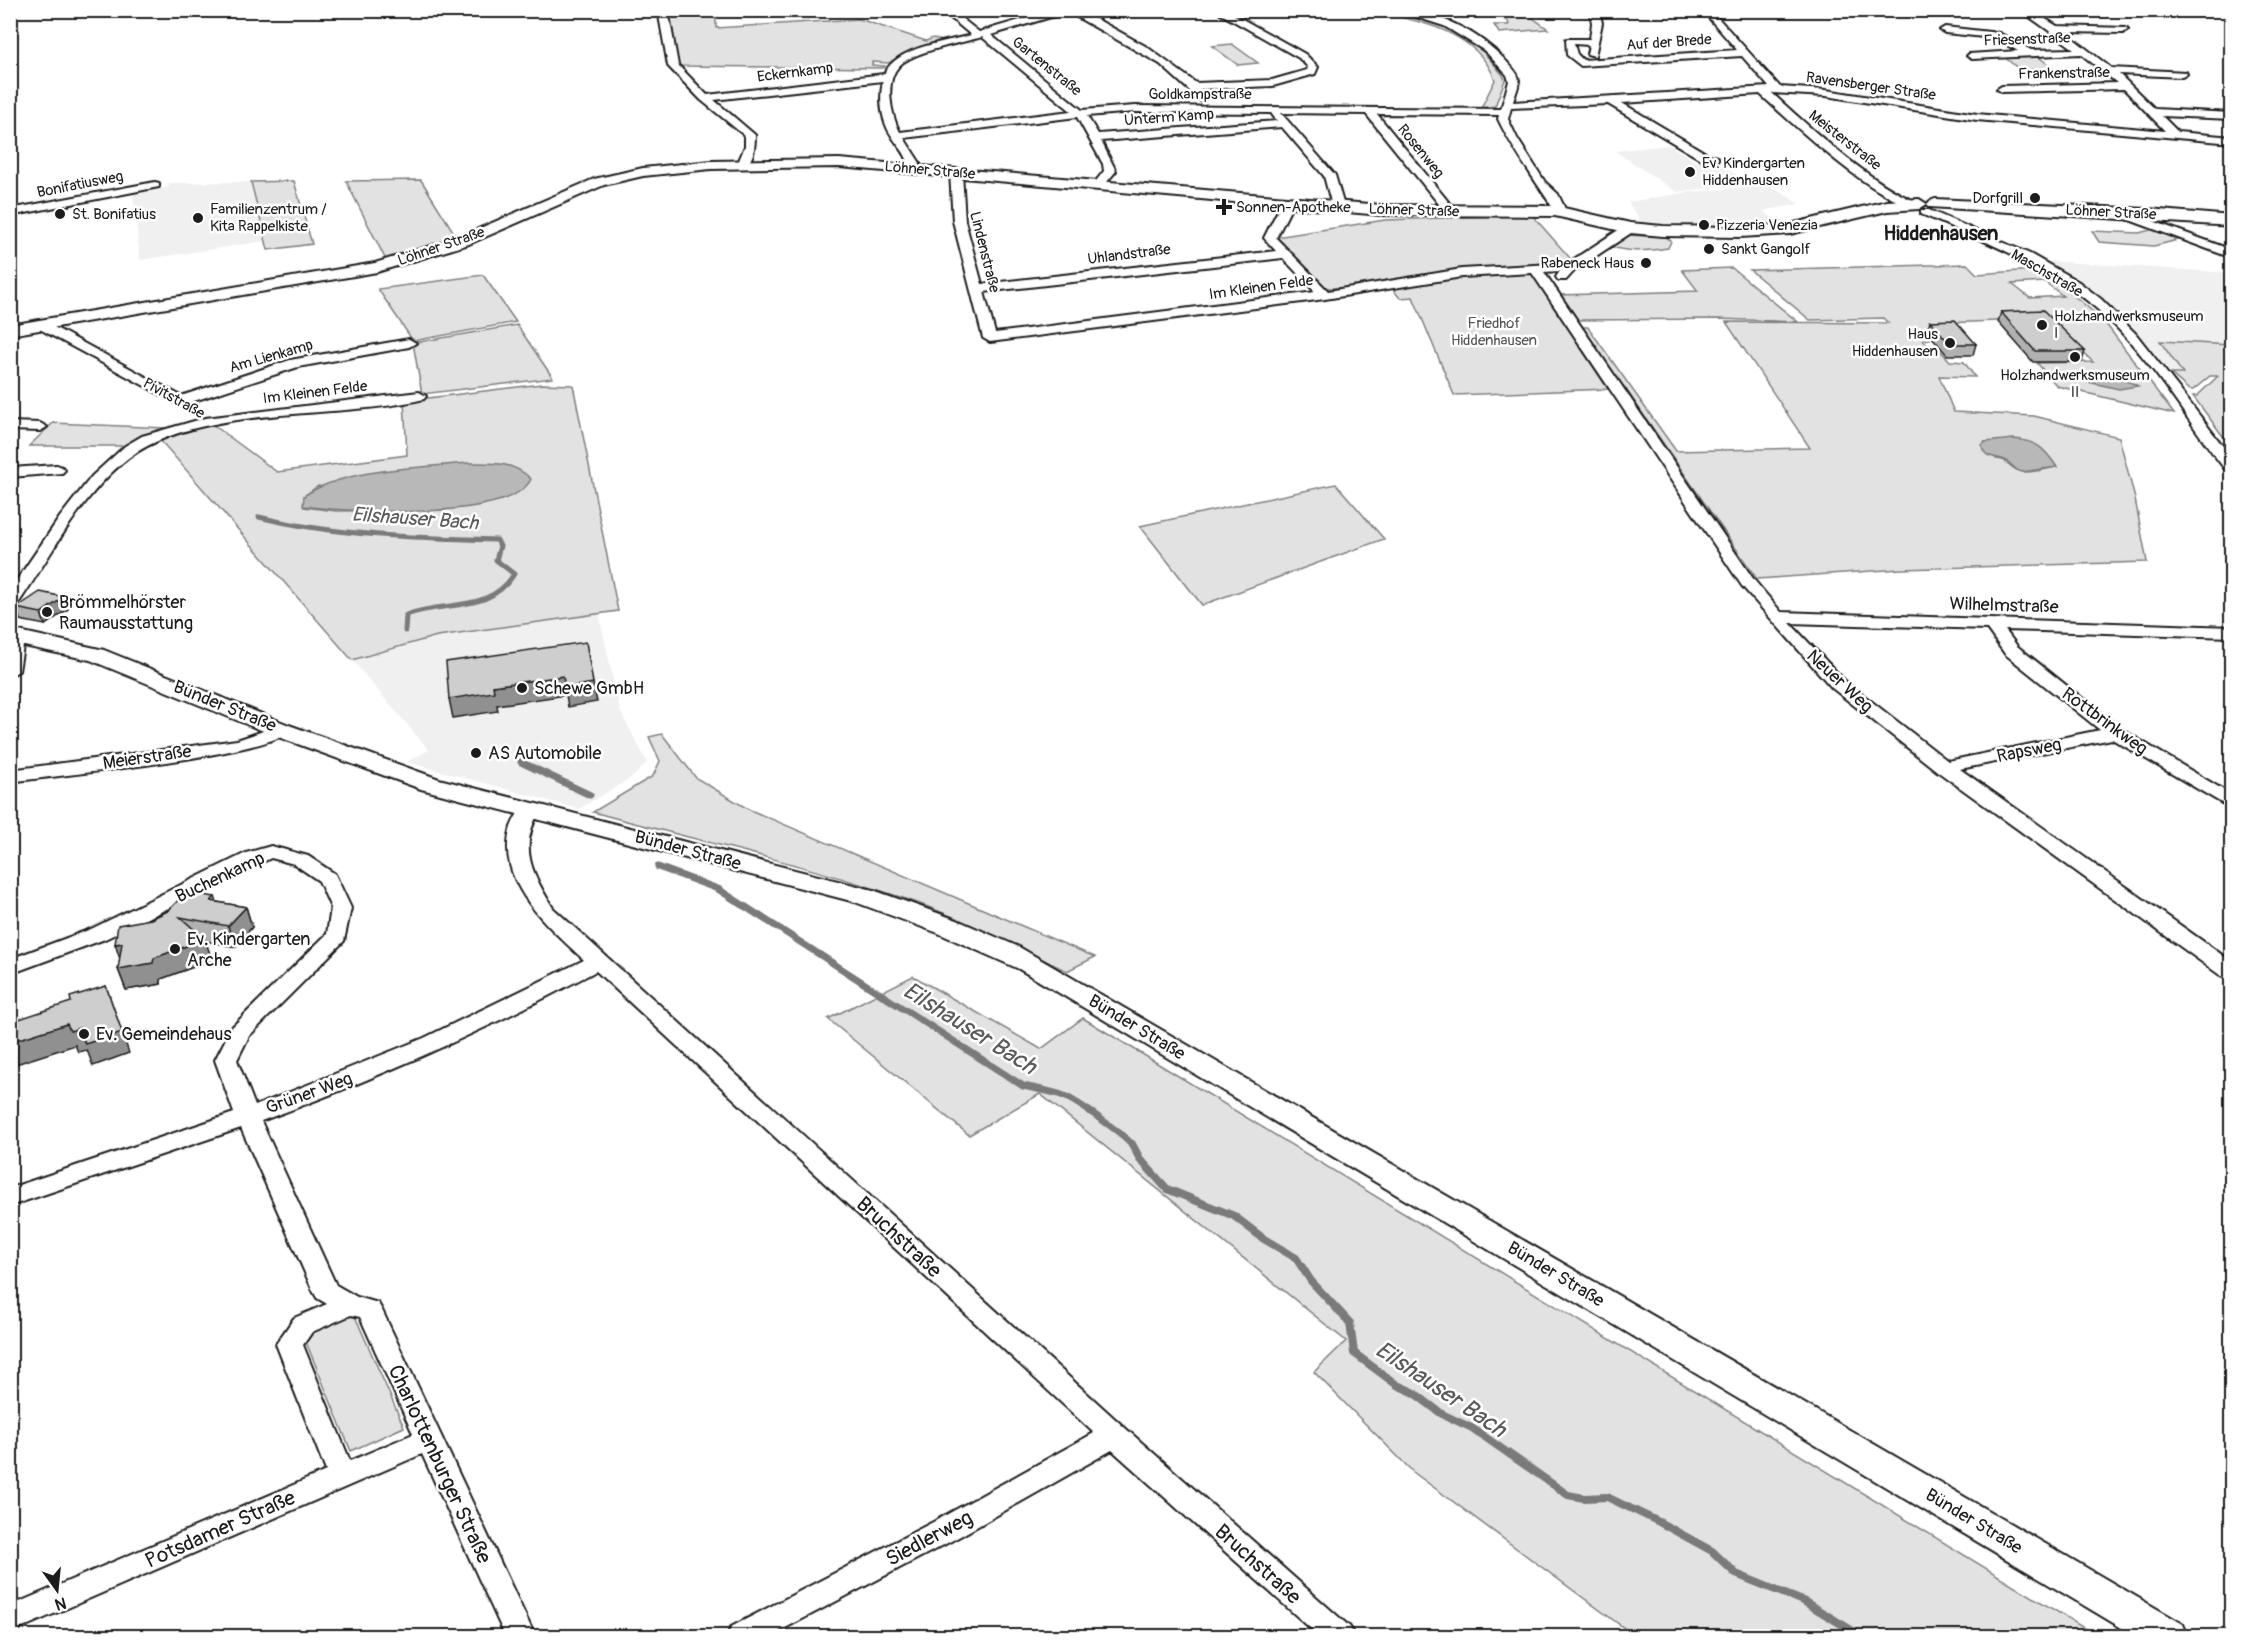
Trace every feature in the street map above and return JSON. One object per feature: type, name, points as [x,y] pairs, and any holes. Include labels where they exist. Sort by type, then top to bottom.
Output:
[{"type":"main road","name":"Löhner Straße","points":[[10,330],[377,267],[463,241],[599,182],[643,172],[744,163],[810,162],[909,168],[1338,206],[1451,212],[1560,211],[1630,228],[1694,232],[1766,231],[1814,225],[1866,212],[1928,208],[1990,207],[2232,221]]},
{"type":"main road","name":"Bünder Straße","points":[[16,637],[106,658],[281,730],[430,784],[864,896],[933,920],[1029,963],[2169,1636]]},
{"type":"street","points":[[663,10],[673,66],[705,98],[750,135],[750,146],[744,163]]},
{"type":"street","name":"Gartenstraße","points":[[945,10],[980,34],[1080,113],[1110,171],[1098,186]]},
{"type":"street","points":[[909,168],[914,163],[912,152],[897,136],[886,111],[888,76],[894,65],[908,56],[1066,10]]},
{"type":"street","points":[[1071,10],[1109,27],[1196,86],[1273,83],[1311,72],[1313,68],[1302,56],[1218,10]]},
{"type":"street","points":[[1398,10],[1447,23],[1478,39],[1512,74],[1514,81],[1504,108],[1503,119],[1512,138],[1541,184],[1552,195],[1560,211]]},
{"type":"street","points":[[1594,10],[1597,22],[1592,56],[1597,62]]},
{"type":"street","points":[[1706,10],[1777,90]]},
{"type":"street","points":[[2024,10],[2055,28],[2127,86],[2177,137]]},
{"type":"street","points":[[1447,23],[1457,15]]},
{"type":"street","points":[[2055,28],[2123,30]]},
{"type":"street","points":[[1945,30],[1996,35],[2027,52]]},
{"type":"street","name":"Auf der Brede","points":[[1593,42],[1569,41],[1569,50],[1581,63],[1743,53]]},
{"type":"street","name":"Friesenstraße","points":[[1972,56],[2083,51]]},
{"type":"street","points":[[2108,71],[2182,74]]},
{"type":"street","name":"Eckernkamp","points":[[705,98],[888,76]]},
{"type":"street","points":[[1196,86],[1204,109]]},
{"type":"street","name":"Frankenstraße","points":[[2002,89],[2127,86]]},
{"type":"street","name":"Ravensberger Straße","points":[[1504,108],[1777,90],[1826,93],[1977,117],[2230,142]]},
{"type":"street","name":"Meisterstraße","points":[[1764,92],[1800,124],[1892,196],[1928,208]]},
{"type":"street","points":[[1612,102],[1706,158],[1714,159]]},
{"type":"street","name":"Goldkampstraße","points":[[897,136],[1080,113],[1204,109],[1504,108]]},
{"type":"street","points":[[1272,110],[1329,175],[1338,206]]},
{"type":"street","name":"Rosenweg","points":[[1368,110],[1451,212]]},
{"type":"street","points":[[2152,112],[2232,116]]},
{"type":"street","name":"Unterm Kamp","points":[[1094,138],[1284,124]]},
{"type":"street","name":"Lindenstraße","points":[[956,173],[958,221],[990,338]]},
{"type":"street","points":[[1539,210],[1541,184]]},
{"type":"street","name":"Bonifatiusweg","points":[[10,213],[155,185]]},
{"type":"street","points":[[1288,202],[1270,238],[1325,295]]},
{"type":"street","name":"Maschstraße","points":[[1928,208],[2065,280],[2106,310],[2131,338],[2232,469]]},
{"type":"street","points":[[2120,213],[2232,254]]},
{"type":"street","points":[[1550,291],[1570,267],[1630,228]]},
{"type":"street","name":"Uhlandstraße","points":[[976,289],[1286,254]]},
{"type":"street","points":[[1535,268],[1570,267]]},
{"type":"street","name":"Im Kleinen Felde","points":[[990,338],[1325,295],[1462,273],[1535,268]]},
{"type":"street","name":"Neuer Weg","points":[[1535,268],[1748,583],[1838,684],[1944,767],[2232,973]]},
{"type":"street","name":"Pivitstraße","points":[[41,324],[215,420]]},
{"type":"street","name":"Am Lienkamp","points":[[179,401],[295,363],[409,343]]},
{"type":"street","name":"Im Kleinen Felde","points":[[215,420],[419,396]]},
{"type":"street","name":"Pivitstraße","points":[[10,603],[89,490],[108,468],[141,444],[169,432],[215,420]]},
{"type":"street","points":[[10,426],[40,428]]},
{"type":"street","points":[[10,473],[57,470]]},
{"type":"street","name":"Wilhelmstraße","points":[[1776,617],[2232,632]]},
{"type":"street","name":"Rottbrinkweg","points":[[1992,624],[2011,650],[2115,733],[2232,803]]},
{"type":"street","points":[[10,671],[16,637]]},
{"type":"street","name":"Meierstraße","points":[[10,776],[238,745],[270,736],[281,730]]},
{"type":"street","name":"Rapsweg","points":[[1944,767],[2115,733]]},
{"type":"street","name":"Bruchstraße","points":[[531,809],[522,820],[517,844],[522,875],[545,912],[1114,1435],[1339,1636]]},
{"type":"street","name":"Buchenkamp","points":[[12,968],[98,934],[253,857],[271,852],[301,860],[328,878],[341,908],[337,936],[240,1032],[226,1060],[247,1116]]},
{"type":"street","name":"Grüner Weg","points":[[10,1197],[247,1116],[384,1064],[507,1010],[597,962]]},
{"type":"street","name":"Charlottenburger Straße","points":[[247,1116],[327,1291],[350,1305],[369,1310],[520,1636]]},
{"type":"street","points":[[342,1475],[289,1344],[303,1325],[350,1305]]},
{"type":"street","name":"Siedlerweg","points":[[742,1636],[945,1530],[1114,1435]]},
{"type":"street","name":"Potsdamer Straße","points":[[10,1620],[429,1439]]},
{"type":"shaded area","name":"Ev. Kindergarten Hiddenhausen","points":[[1669,145],[1697,162],[1714,161],[1749,183],[1677,192],[1615,151]]},
{"type":"shaded area","name":"Familienzentrum / Kita Rappelkiste","points":[[251,182],[266,241],[140,260],[133,194],[169,187],[169,183]]},
{"type":"shaded area","points":[[1770,185],[1799,204],[1763,211],[1784,226],[1751,228],[1643,226],[1628,202],[1690,192]]},
{"type":"shaded area","points":[[2042,262],[2231,273],[2231,377],[2171,374],[2128,321],[2108,302]]},
{"type":"shaded area","points":[[2113,374],[2138,386],[2119,389],[2084,381],[2083,378]]},
{"type":"shaded area","points":[[2014,439],[2039,447],[2057,467],[2022,472],[2005,460],[1987,455],[1983,450],[1982,445],[1985,442]]},
{"type":"shaded area","points":[[494,463],[509,466],[531,479],[517,493],[493,502],[461,508],[389,511],[303,506],[304,496],[340,480],[405,468]]},
{"type":"shaded area","points":[[599,614],[620,711],[647,762],[634,776],[579,809],[407,762],[429,750],[352,660],[437,636]]},
{"type":"green space","points":[[716,11],[716,28],[859,19],[926,41],[933,38],[945,42],[903,54],[889,63],[872,62],[872,65],[885,66],[883,68],[678,66],[670,12]]},
{"type":"green space","points":[[1370,11],[1395,12],[1421,17],[1446,26],[1468,38],[1491,60],[1505,80],[1495,106],[1481,108],[1495,80],[1487,63],[1475,50],[1460,39],[1425,23]]},
{"type":"green space","points":[[1485,11],[1523,11],[1548,29],[1499,33],[1494,25],[1509,25],[1508,21]]},
{"type":"green space","points":[[1232,44],[1258,63],[1238,65],[1212,46]]},
{"type":"green space","points":[[2035,54],[2054,69],[2020,70],[2003,56]]},
{"type":"green space","points":[[421,180],[458,239],[386,260],[346,181]]},
{"type":"green space","points":[[294,181],[312,244],[268,250],[251,182]]},
{"type":"green space","name":"Friedhof Hiddenhausen","points":[[1532,215],[1570,258],[1560,265],[1529,270],[1608,389],[1454,395],[1413,297],[1400,298],[1391,287],[1324,288],[1276,237],[1385,220]]},
{"type":"green space","points":[[2154,229],[2181,239],[2154,246],[2099,242],[2092,231],[2139,233]]},
{"type":"green space","points":[[1627,235],[1666,237],[1671,241],[1668,248],[1646,251],[1624,250],[1609,246]]},
{"type":"green space","points":[[1967,264],[1977,274],[2033,270],[2067,290],[2103,320],[2174,414],[2057,386],[2037,363],[2093,362],[2048,319],[1945,323],[1947,328],[1922,328],[1930,339],[1923,340],[1930,348],[1938,348],[1950,361],[1964,362],[1975,377],[1939,376],[1954,412],[2034,416],[2119,437],[2135,499],[2147,562],[1901,569],[1757,579],[1627,391],[1579,327],[1588,327],[1676,451],[1810,448],[1726,322],[1888,323],[1883,318],[1810,320],[1750,270]],"holes":[[[2045,282],[2063,296],[2030,298],[2012,284]],[[2010,441],[2056,467],[2031,472],[2017,470],[2005,461],[1996,459],[1985,442]]]},
{"type":"green space","points":[[1732,268],[1798,322],[1720,319],[1574,320],[1559,295],[1698,291],[1682,270]]},
{"type":"green space","points":[[483,275],[516,322],[413,341],[378,289]]},
{"type":"green space","points":[[517,325],[553,378],[422,394],[413,343]]},
{"type":"green space","points":[[2160,341],[2231,345],[2231,447],[2193,396],[2197,396],[2218,376],[2210,376],[2193,390],[2189,390],[2171,374],[2183,374]]},
{"type":"green space","points":[[542,384],[573,385],[618,611],[437,636],[352,660],[160,440],[212,424],[277,472],[407,455],[404,401]],"holes":[[[318,486],[446,510],[336,511],[304,507],[304,496]]]},
{"type":"green space","points":[[53,423],[167,428],[127,446],[29,446]]},
{"type":"green space","points":[[1336,484],[1384,539],[1202,605],[1140,526]]},
{"type":"green space","points":[[662,734],[696,778],[748,809],[1095,957],[1067,971],[969,924],[909,900],[791,864],[593,812],[653,776],[660,761],[649,737]]},
{"type":"green space","points":[[913,976],[1041,1049],[1083,1018],[2097,1636],[1718,1636],[1707,1630],[1700,1636],[1635,1636],[1413,1472],[1314,1372],[1346,1341],[1040,1094],[969,1135],[828,1019]]},
{"type":"green space","points":[[354,1314],[404,1427],[351,1451],[303,1335]]},
{"type":"building","points":[[2043,310],[2085,351],[2035,351],[2001,312]]},
{"type":"building","points":[[1955,320],[1976,344],[1950,344],[1930,321]]},
{"type":"building","points":[[40,592],[64,597],[41,613],[16,608]]},
{"type":"building","points":[[586,642],[593,683],[565,688],[563,676],[493,686],[494,692],[449,699],[446,662]]},
{"type":"building","points":[[186,892],[215,897],[211,901],[246,907],[228,926],[180,917],[205,939],[154,958],[153,963],[118,969],[122,943],[115,944],[118,925],[151,919],[168,911]]},
{"type":"building","points":[[106,986],[122,1032],[85,1044],[80,1028],[70,1031],[67,1024],[10,1042],[10,1022],[71,1002],[70,997]]},
{"type":"waterway","name":"Eilshauser Bach","points":[[259,517],[347,532],[497,540],[500,546],[496,560],[514,574],[504,587],[479,601],[406,615],[405,631]]},
{"type":"waterway","name":"Eilshauser Bach","points":[[521,762],[590,795]]},
{"type":"waterway","name":"Eilshauser Bach","points":[[658,867],[718,889],[1023,1086],[1070,1099],[1111,1127],[1132,1145]]},
{"type":"waterway","name":"Eilshauser Bach","points":[[1132,1144],[1140,1159],[1167,1189],[1234,1216],[1264,1239],[1296,1258],[1311,1281],[1350,1323],[1354,1353],[1397,1385],[1413,1392],[1442,1414],[1472,1428],[1568,1495],[1584,1498],[1607,1497],[1659,1522],[1712,1551],[1736,1574],[1805,1602],[1861,1636]]},
{"type":"place","name":"Ev. Kindergarten Hiddenhausen","points":[[1690,172]]},
{"type":"place","name":"Dorfgrill","points":[[2035,198]]},
{"type":"place","name":"Sonnen-Apotheke","points":[[1224,207]]},
{"type":"place","name":"St. Bonifatius","points":[[60,214]]},
{"type":"place","name":"Familienzentrum / Kita Rappelkiste","points":[[198,218]]},
{"type":"place","name":"Pizzeria Venezia","points":[[1704,225]]},
{"type":"place","name":"Sankt Gangolf","points":[[1709,249]]},
{"type":"place","name":"Rabeneck Haus","points":[[1646,263]]},
{"type":"place","name":"Holzhandwerksmuseum I","points":[[2042,325]]},
{"type":"place","name":"Haus Hiddenhausen","points":[[1950,343]]},
{"type":"place","name":"Holzhandwerksmuseum II","points":[[2075,357]]},
{"type":"place","name":"Brömmelhörster Raumausstattung","points":[[47,612]]},
{"type":"place","name":"Schewe GmbH","points":[[522,688]]},
{"type":"place","name":"AS Automobile","points":[[476,753]]},
{"type":"place","name":"Ev. Kindergarten Arche","points":[[175,949]]},
{"type":"place","name":"Ev. Gemeindehaus","points":[[84,1034]]},
{"type":"district","name":"Hiddenhausen","points":[[1941,233]]}]
